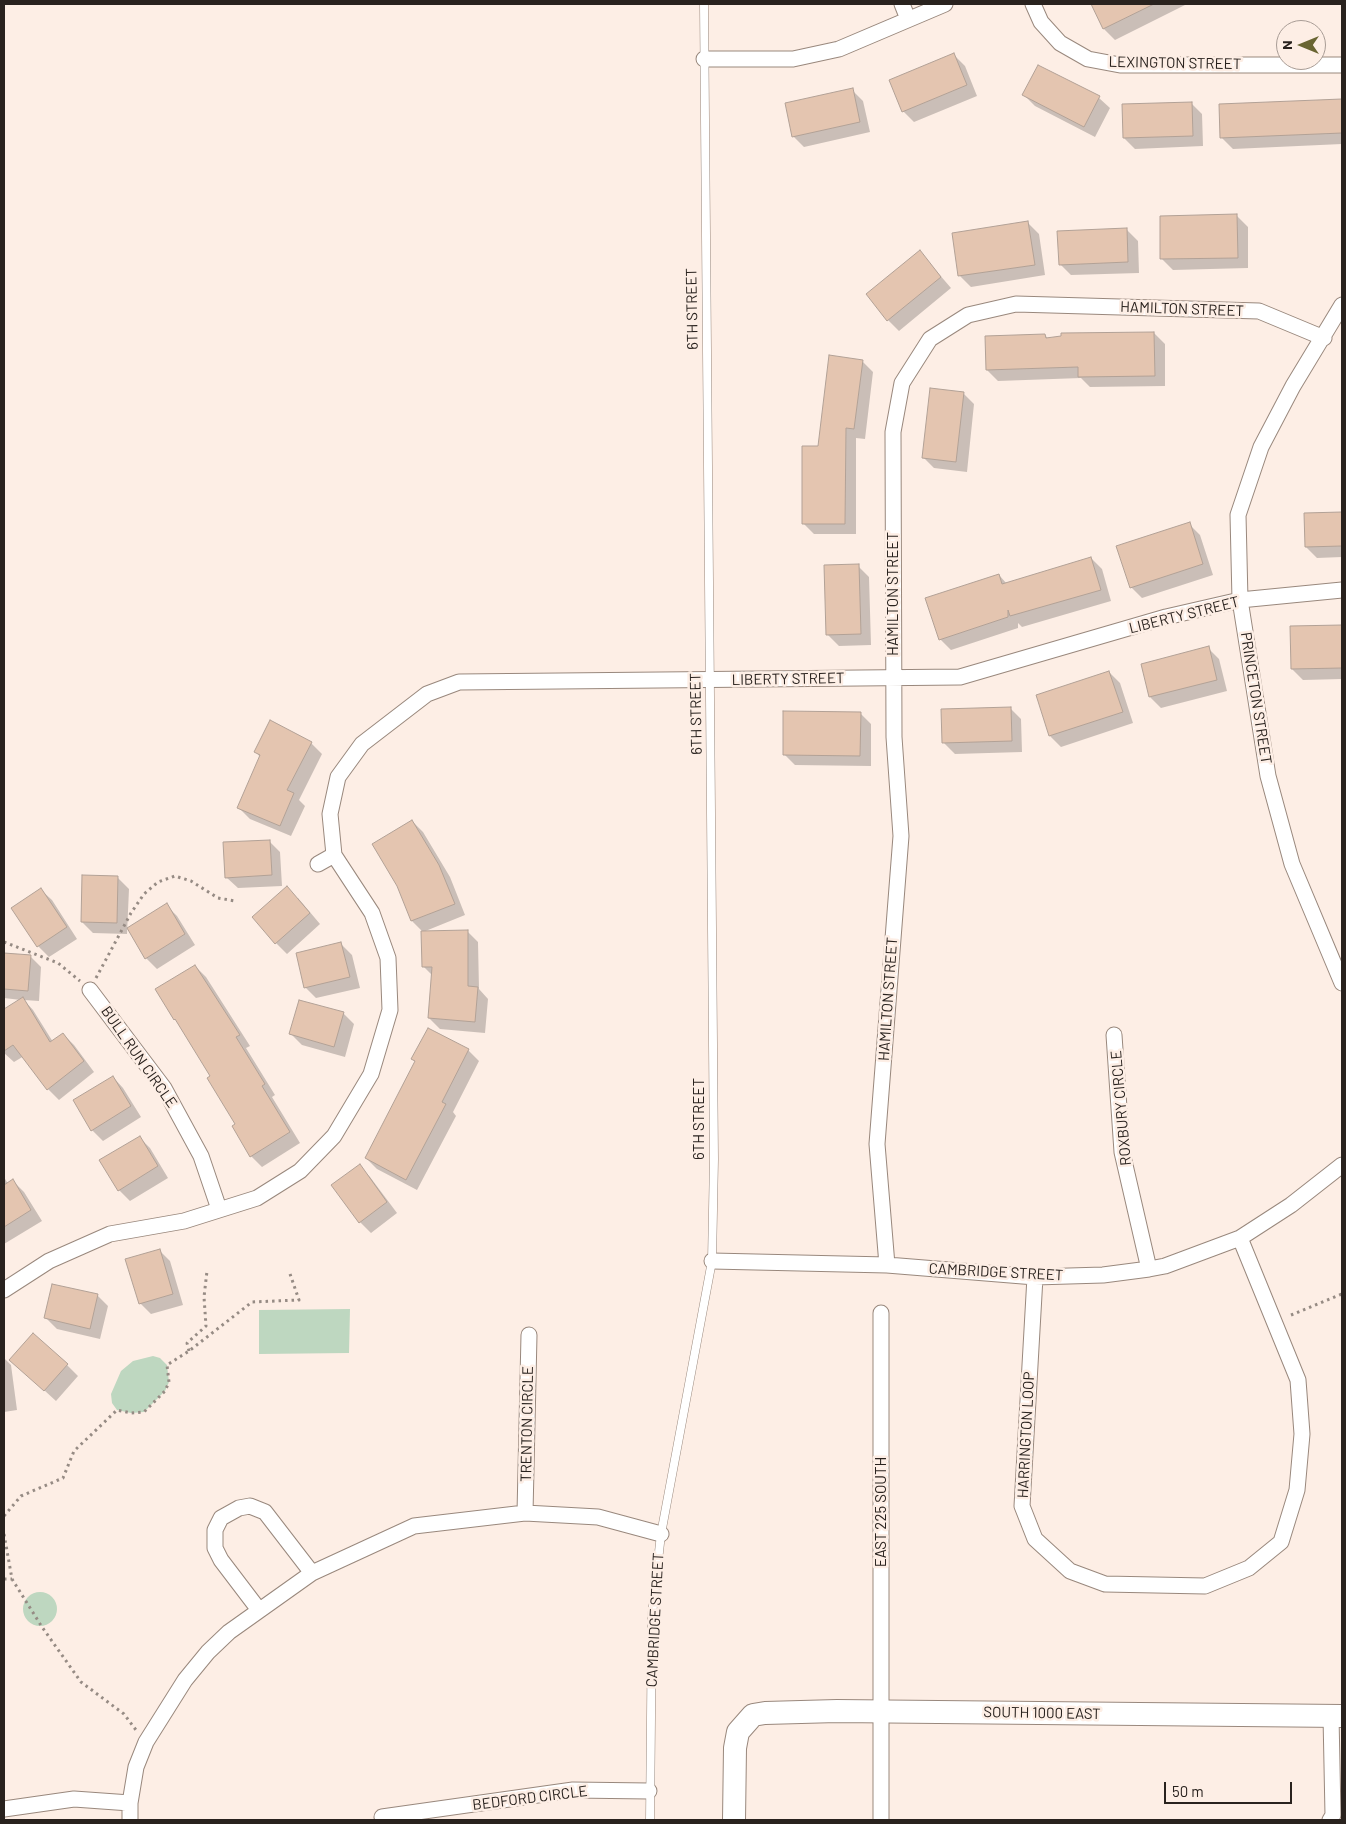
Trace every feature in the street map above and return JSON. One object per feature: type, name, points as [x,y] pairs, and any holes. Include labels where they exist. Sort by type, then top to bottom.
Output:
[{"type":"street","points":[[902,4],[908,20]]},
{"type":"street","points":[[704,59],[792,59],[839,49],[945,4]]},
{"type":"street","name":"LEXINGTON STREET","points":[[1032,4],[1041,22],[1060,43],[1088,59],[1120,65],[1342,65]]},
{"type":"street","name":"HAMILTON STREET","points":[[887,1264],[877,1144],[901,836],[894,737],[893,432],[902,383],[930,339],[968,314],[1016,304],[1259,311],[1324,338]]},
{"type":"street","name":"PRINCETON STREET","points":[[1342,305],[1324,338],[1293,386],[1261,447],[1238,515],[1240,600],[1268,776],[1292,864],[1342,983]]},
{"type":"street","name":"LIBERTY STREET","points":[[4,1290],[49,1261],[110,1234],[184,1221],[257,1198],[300,1171],[334,1136],[371,1074],[390,1010],[388,958],[372,913],[334,855],[330,814],[338,777],[362,744],[427,694],[458,682],[960,677],[1166,618],[1240,600],[1342,590]]},
{"type":"street","points":[[318,864],[334,855]]},
{"type":"street","name":"BULL RUN CIRCLE","points":[[90,990],[164,1088],[201,1156],[219,1210]]},
{"type":"street","name":"ROXBURY CIRCLE","points":[[1114,1034],[1122,1152],[1148,1269]]},
{"type":"street","name":"CAMBRIDGE STREET","points":[[712,1261],[887,1264],[1035,1277],[1103,1275],[1148,1269],[1165,1266],[1240,1238],[1291,1205],[1342,1165]]},
{"type":"street","name":"HARRINGTON LOOP","points":[[1035,1277],[1022,1506],[1035,1539],[1070,1571],[1105,1584],[1205,1586],[1249,1568],[1280,1542],[1297,1490],[1302,1434],[1298,1380],[1240,1238]]},
{"type":"street","name":"EAST 225 SOUTH","points":[[881,1312],[881,1820]]},
{"type":"street","name":"TRENTON CIRCLE","points":[[524,1513],[529,1335]]},
{"type":"street","points":[[259,1610],[221,1560],[215,1548],[215,1530],[221,1518],[238,1508],[250,1506],[265,1512],[312,1573]]},
{"type":"street","points":[[130,1820],[130,1803],[136,1767],[146,1742],[185,1680],[208,1652],[230,1632],[312,1573],[414,1526],[524,1513],[598,1517],[661,1534]]},
{"type":"street","name":"SOUTH 1000 EAST","points":[[734,1820],[735,1748],[738,1732],[753,1715],[765,1713],[881,1712],[1336,1716]]},
{"type":"street","points":[[1330,1820],[1333,1815],[1336,1716]]},
{"type":"street","name":"BEDFORD CIRCLE","points":[[382,1817],[572,1790],[649,1792]]},
{"type":"street","points":[[4,1809],[74,1798],[130,1803]]},
{"type":"lane","name":"6TH STREET","points":[[682,1421],[712,1261],[714,1149],[704,4]]},
{"type":"lane","name":"CAMBRIDGE STREET","points":[[650,1820],[652,1615],[661,1534],[682,1421]]},
{"type":"path","points":[[4,942],[58,963],[90,990],[131,913],[144,894],[158,882],[175,876],[191,881],[218,898],[235,900]]},
{"type":"path","points":[[190,1351],[187,1344],[206,1326],[204,1297],[207,1271]]},
{"type":"path","points":[[4,1516],[21,1496],[62,1478],[74,1451],[117,1410],[131,1413],[144,1412],[166,1392],[169,1382],[167,1365],[190,1351],[252,1302],[300,1300],[289,1271]]},
{"type":"path","points":[[1291,1315],[1342,1294]]},
{"type":"path","points":[[4,1534],[12,1579],[24,1600],[80,1682],[124,1714],[146,1742]]},
{"type":"path","points":[[4,1579],[12,1579]]},
{"type":"green space","points":[[350,1309],[349,1353],[259,1354],[259,1310]]},
{"type":"green space","points":[[153,1356],[160,1358],[167,1365],[169,1382],[165,1391],[144,1412],[131,1413],[117,1410],[112,1403],[111,1394],[121,1371],[133,1361]]},
{"type":"green space","points":[[40,1592],[47,1593],[52,1597],[56,1602],[56,1616],[52,1621],[47,1625],[40,1626],[33,1625],[28,1621],[24,1616],[23,1609],[24,1602],[28,1597],[33,1593]]},
{"type":"building","points":[[1091,4],[1154,4],[1103,29]]},
{"type":"building","points":[[954,53],[967,85],[902,112],[889,80]]},
{"type":"building","points":[[1038,65],[1100,96],[1084,127],[1022,95]]},
{"type":"building","points":[[853,88],[860,122],[792,137],[785,103]]},
{"type":"building","points":[[1342,99],[1342,133],[1220,138],[1219,104]]},
{"type":"building","points":[[1192,102],[1193,136],[1123,138],[1122,104]]},
{"type":"building","points":[[1237,214],[1238,258],[1160,259],[1160,216]]},
{"type":"building","points":[[1028,221],[1035,265],[958,276],[952,233]]},
{"type":"building","points":[[1127,228],[1128,262],[1059,265],[1057,231]]},
{"type":"building","points":[[920,250],[941,277],[887,321],[866,294]]},
{"type":"building","points":[[1154,332],[1155,376],[1078,377],[1078,367],[986,370],[985,336],[1045,334],[1046,338],[1061,336],[1061,333]]},
{"type":"building","points":[[829,355],[863,360],[854,429],[846,428],[845,524],[802,524],[802,446],[818,446]]},
{"type":"building","points":[[930,388],[964,392],[956,462],[922,458]]},
{"type":"building","points":[[1342,512],[1342,546],[1305,547],[1304,513]]},
{"type":"building","points":[[1190,522],[1203,564],[1130,588],[1116,546]]},
{"type":"building","points":[[1091,557],[1101,590],[1010,616],[1008,610],[1008,617],[939,640],[925,598],[999,574],[1002,584]]},
{"type":"building","points":[[859,564],[861,634],[826,635],[824,565]]},
{"type":"building","points":[[1342,625],[1342,668],[1291,669],[1290,626]]},
{"type":"building","points":[[1209,646],[1217,680],[1149,697],[1141,664]]},
{"type":"building","points":[[1109,671],[1123,712],[1049,736],[1036,695]]},
{"type":"building","points":[[1011,707],[1012,741],[942,743],[941,709]]},
{"type":"building","points":[[783,711],[861,712],[860,756],[783,755]]},
{"type":"building","points":[[270,720],[312,742],[287,790],[294,793],[280,826],[237,808],[260,755],[254,752]]},
{"type":"building","points":[[412,820],[439,865],[455,904],[411,921],[397,886],[372,844]]},
{"type":"building","points":[[270,840],[272,875],[225,878],[223,842]]},
{"type":"building","points":[[82,875],[118,876],[117,923],[81,922]]},
{"type":"building","points":[[287,886],[310,913],[275,944],[252,917]]},
{"type":"building","points":[[41,888],[67,927],[37,947],[11,908]]},
{"type":"building","points":[[167,903],[185,934],[145,959],[127,928]]},
{"type":"building","points":[[468,930],[468,986],[478,987],[475,1022],[428,1018],[432,967],[422,967],[421,931]]},
{"type":"building","points":[[341,942],[350,977],[304,988],[296,953]]},
{"type":"building","points":[[4,953],[31,955],[28,991],[4,989]]},
{"type":"building","points":[[195,965],[240,1035],[236,1037],[265,1084],[262,1086],[290,1132],[250,1157],[232,1126],[235,1124],[207,1078],[210,1076],[155,989]]},
{"type":"building","points":[[23,997],[50,1042],[63,1033],[84,1061],[47,1090],[13,1045],[4,1051],[4,1009]]},
{"type":"building","points":[[299,1000],[344,1012],[334,1047],[289,1034]]},
{"type":"building","points":[[428,1028],[469,1049],[442,1102],[446,1104],[406,1180],[365,1158],[415,1061],[411,1059]]},
{"type":"building","points":[[113,1076],[131,1106],[91,1131],[73,1100]]},
{"type":"building","points":[[140,1136],[158,1166],[118,1191],[99,1160]]},
{"type":"building","points":[[360,1164],[387,1202],[359,1223],[331,1185]]},
{"type":"building","points":[[13,1179],[31,1210],[4,1227],[4,1185]]},
{"type":"building","points":[[160,1249],[173,1294],[139,1304],[125,1259]]},
{"type":"building","points":[[52,1284],[98,1294],[90,1329],[44,1318]]},
{"type":"building","points":[[33,1333],[68,1364],[44,1391],[9,1360]]}]
